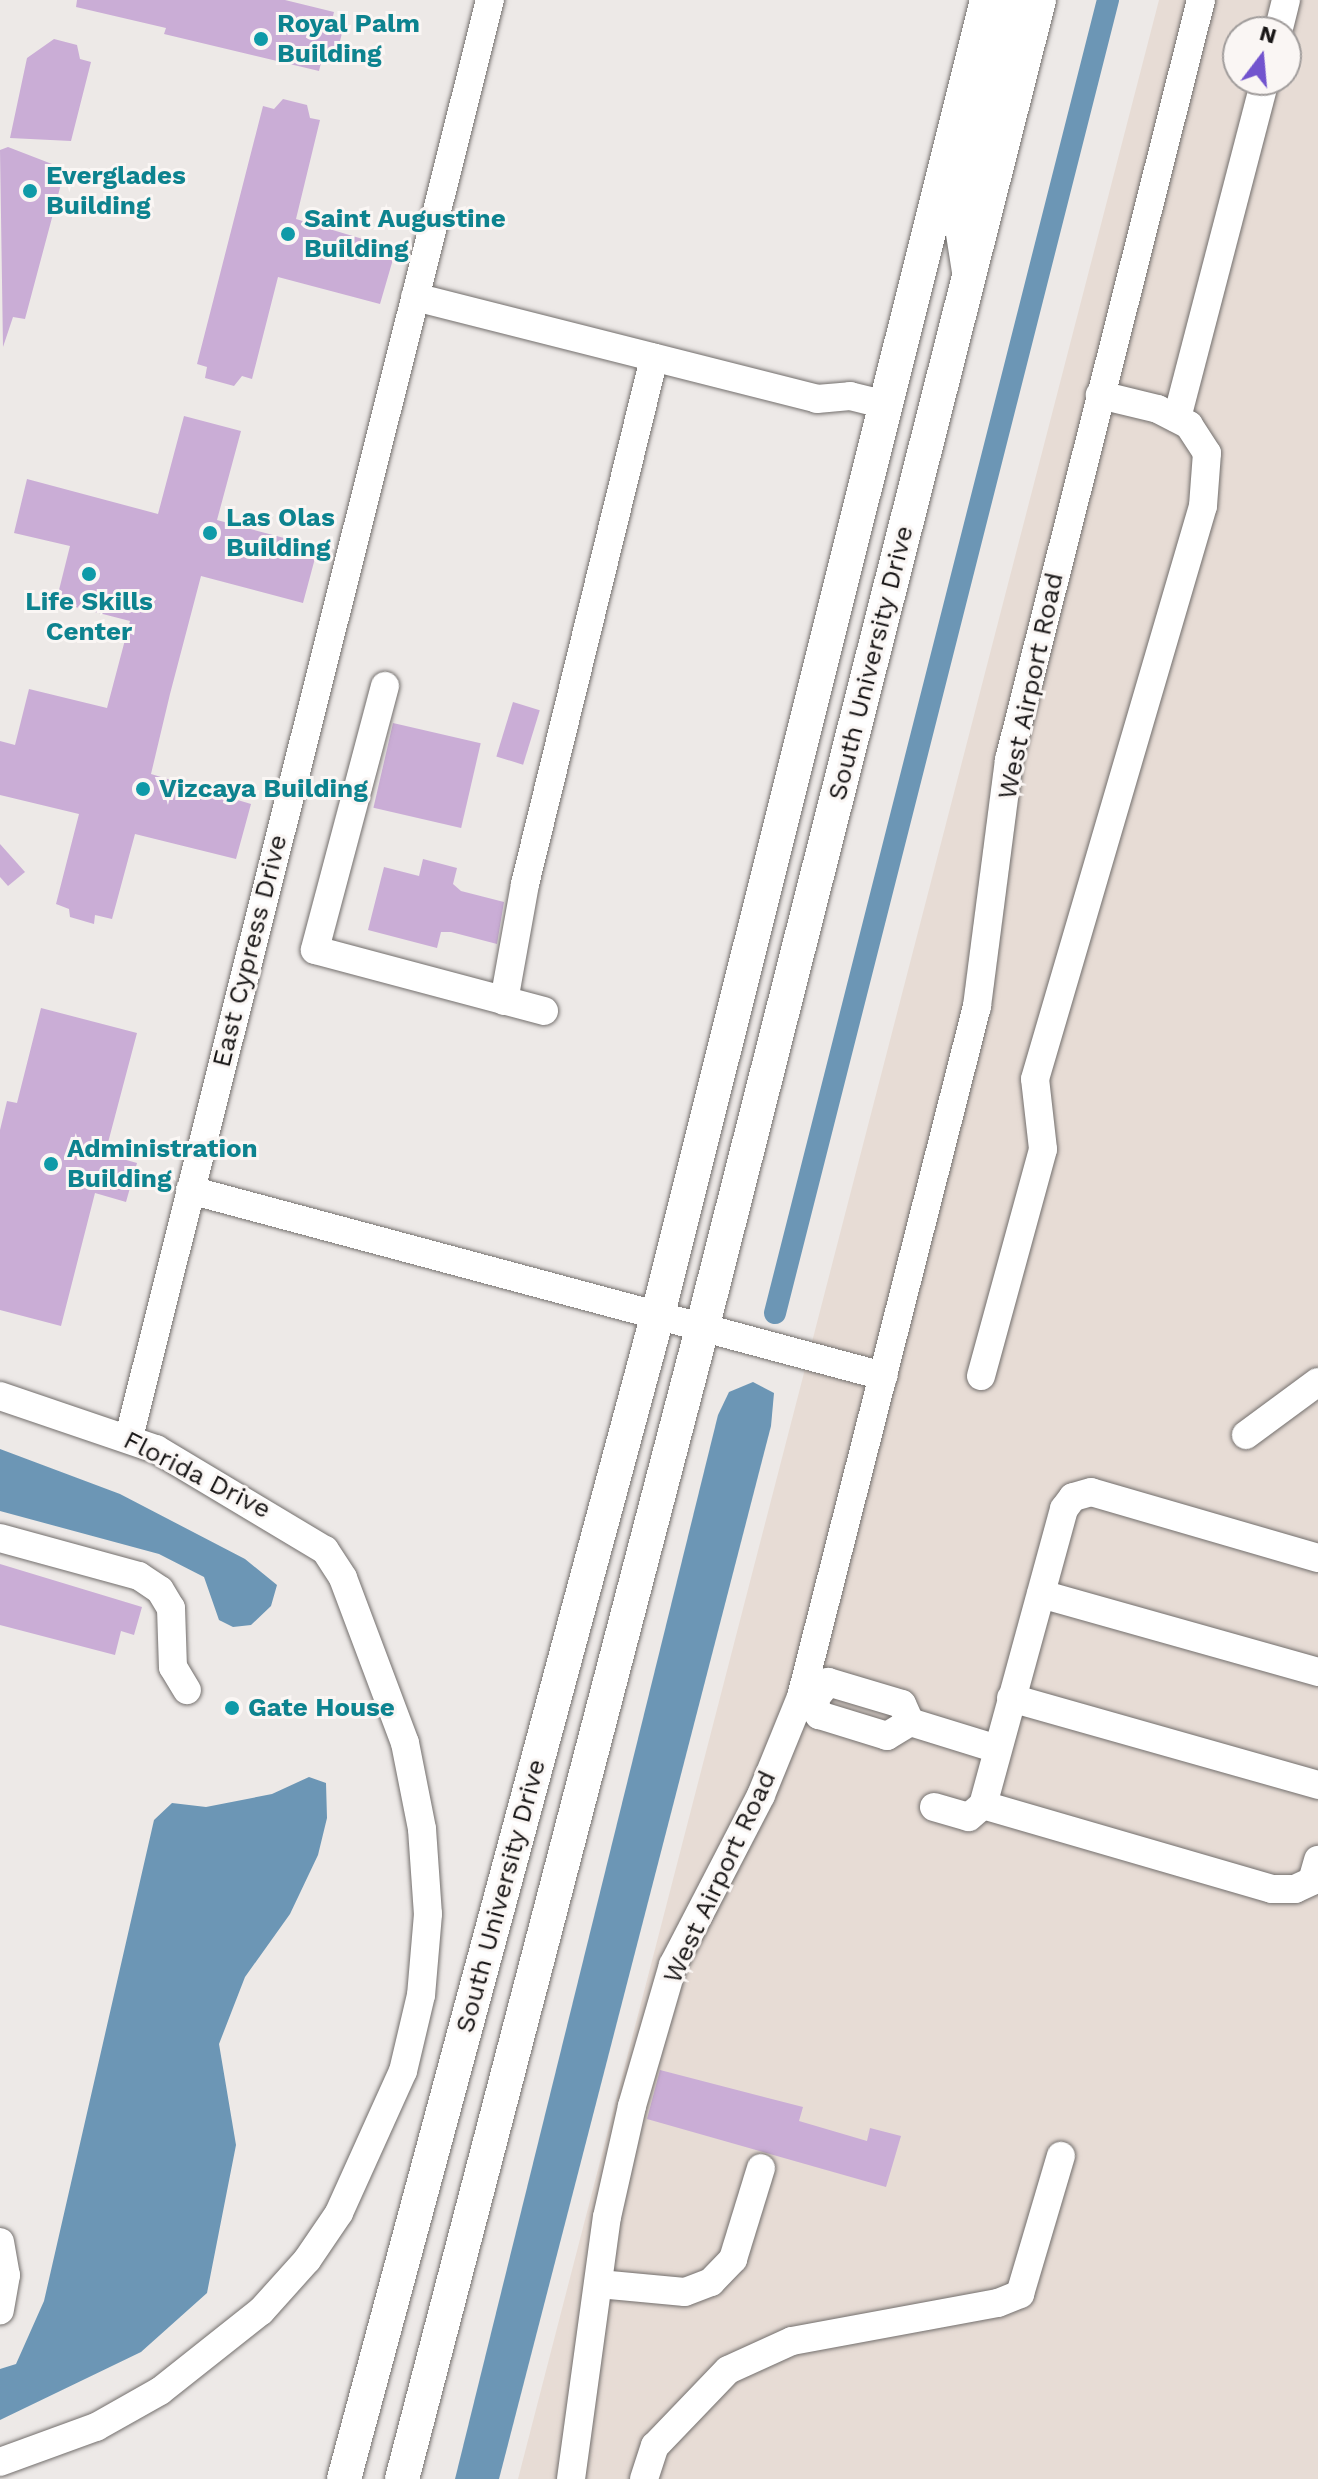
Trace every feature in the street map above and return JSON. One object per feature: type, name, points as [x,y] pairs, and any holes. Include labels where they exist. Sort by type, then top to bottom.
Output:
[{"type":"main road","name":"South University Drive","points":[[344,2479],[658,1314],[987,0]]},
{"type":"main road","name":"South University Drive","points":[[402,2479],[703,1325],[1039,0]]},
{"type":"street","name":"East Cypress Drive","points":[[129,1437],[490,0]]},
{"type":"street","points":[[967,282],[958,221],[1016,0]]},
{"type":"street","name":"West Airport Road","points":[[571,2479],[599,2284],[629,2120],[673,1965],[808,1698],[883,1376],[977,1006],[1009,760],[1201,0]]},
{"type":"street","points":[[1177,418],[1261,96]]},
{"type":"street","points":[[415,297],[817,399],[850,396],[886,405]]},
{"type":"street","points":[[504,1001],[525,884],[654,358]]},
{"type":"street","points":[[981,1376],[1043,1149],[1035,1079],[1203,506],[1207,453],[1189,425],[1177,418],[1100,395]]},
{"type":"street","points":[[385,686],[315,950],[544,1011]]},
{"type":"street","points":[[190,1190],[703,1325],[883,1376]]},
{"type":"street","points":[[1246,1435],[1318,1382]]},
{"type":"street","name":"Florida Drive","points":[[0,1396],[129,1437],[303,1532],[325,1550],[355,1606],[405,1743],[422,1829],[428,1914],[421,1995],[403,2071],[374,2144],[307,2260],[208,2358],[96,2427],[0,2462]]},
{"type":"street","points":[[934,1807],[969,1817],[983,1805],[1064,1509],[1073,1497],[1091,1492],[1318,1558]]},
{"type":"street","points":[[0,1538],[139,1576],[160,1590],[171,1608],[173,1667],[187,1690]]},
{"type":"street","points":[[1041,1594],[1318,1672]]},
{"type":"street","points":[[808,1698],[819,1715],[887,1736],[910,1722],[997,1749]]},
{"type":"street","points":[[1011,1698],[1318,1785]]},
{"type":"street","points":[[983,1805],[1272,1889],[1295,1889],[1312,1881],[1318,1860]]},
{"type":"street","points":[[644,2479],[655,2446],[728,2370],[792,2341],[998,2303],[1020,2294],[1061,2156]]},
{"type":"street","points":[[599,2284],[685,2292],[711,2282],[733,2259],[761,2168]]},
{"type":"street","points":[[0,2242],[6,2275],[0,2310]]},
{"type":"shaded area","points":[[1159,0],[1318,0],[1318,2479],[518,2479]]},
{"type":"water","points":[[753,1382],[774,1393],[771,1426],[499,2479],[455,2479],[718,1415],[729,1392]]},
{"type":"water","points":[[0,1449],[120,1494],[245,1559],[277,1585],[271,1606],[251,1625],[233,1627],[219,1620],[204,1577],[159,1554],[0,1511]]},
{"type":"water","points":[[309,1777],[326,1783],[327,1818],[318,1855],[290,1914],[245,1977],[219,2044],[236,2145],[207,2293],[141,2352],[0,2420],[0,2369],[16,2364],[44,2301],[154,1820],[172,1803],[206,1807],[272,1794]]},
{"type":"building","name":"Royal Palm Building","points":[[77,0],[285,0],[334,12],[331,24],[342,33],[336,57],[322,59],[319,71],[164,34],[166,28],[76,7]]},
{"type":"building","points":[[54,39],[77,45],[80,59],[91,62],[71,141],[10,138],[27,58]]},
{"type":"building","name":"Saint Augustine Building","points":[[283,99],[307,105],[310,118],[320,120],[296,219],[396,249],[380,304],[278,277],[252,379],[242,376],[234,386],[205,378],[207,367],[197,364],[263,106],[274,109]]},
{"type":"building","points":[[8,147],[65,169],[25,319],[13,317],[3,347],[0,150]]},
{"type":"building","points":[[184,416],[241,431],[217,520],[318,547],[303,603],[201,576],[151,774],[251,804],[236,859],[135,834],[112,919],[95,915],[94,924],[70,917],[69,909],[56,904],[79,814],[0,795],[0,741],[15,745],[29,689],[107,708],[130,621],[56,602],[70,546],[14,533],[27,479],[158,514]]},
{"type":"building","points":[[513,702],[540,710],[523,765],[496,757]]},
{"type":"building","points":[[393,723],[481,743],[461,828],[373,808]]},
{"type":"building","points":[[0,844],[25,872],[8,886],[0,877]]},
{"type":"building","points":[[423,859],[457,868],[453,884],[461,891],[504,902],[497,944],[441,932],[437,948],[368,930],[384,867],[419,876]]},
{"type":"building","name":"Administration Building","points":[[41,1008],[137,1033],[105,1154],[137,1163],[126,1202],[95,1193],[61,1326],[0,1310],[0,1130],[7,1101],[17,1103]]},
{"type":"building","points":[[0,1564],[142,1607],[134,1635],[121,1631],[115,1655],[0,1625]]},
{"type":"building","points":[[660,2070],[803,2107],[799,2121],[867,2141],[870,2128],[901,2136],[886,2187],[647,2119]]},
{"type":"waterway","points":[[775,1313],[1108,0]]},
{"type":"place","name":"Royal Palm Building","points":[[261,39]]},
{"type":"place","name":"Everglades Building","points":[[30,191]]},
{"type":"place","name":"Saint Augustine Building","points":[[288,234]]},
{"type":"place","name":"Las Olas Building","points":[[210,533]]},
{"type":"place","name":"Life Skills Center","points":[[89,574]]},
{"type":"place","name":"Vizcaya Building","points":[[143,789]]},
{"type":"place","name":"Administration Building","points":[[51,1164]]},
{"type":"place","name":"Gate House","points":[[232,1708]]}]
